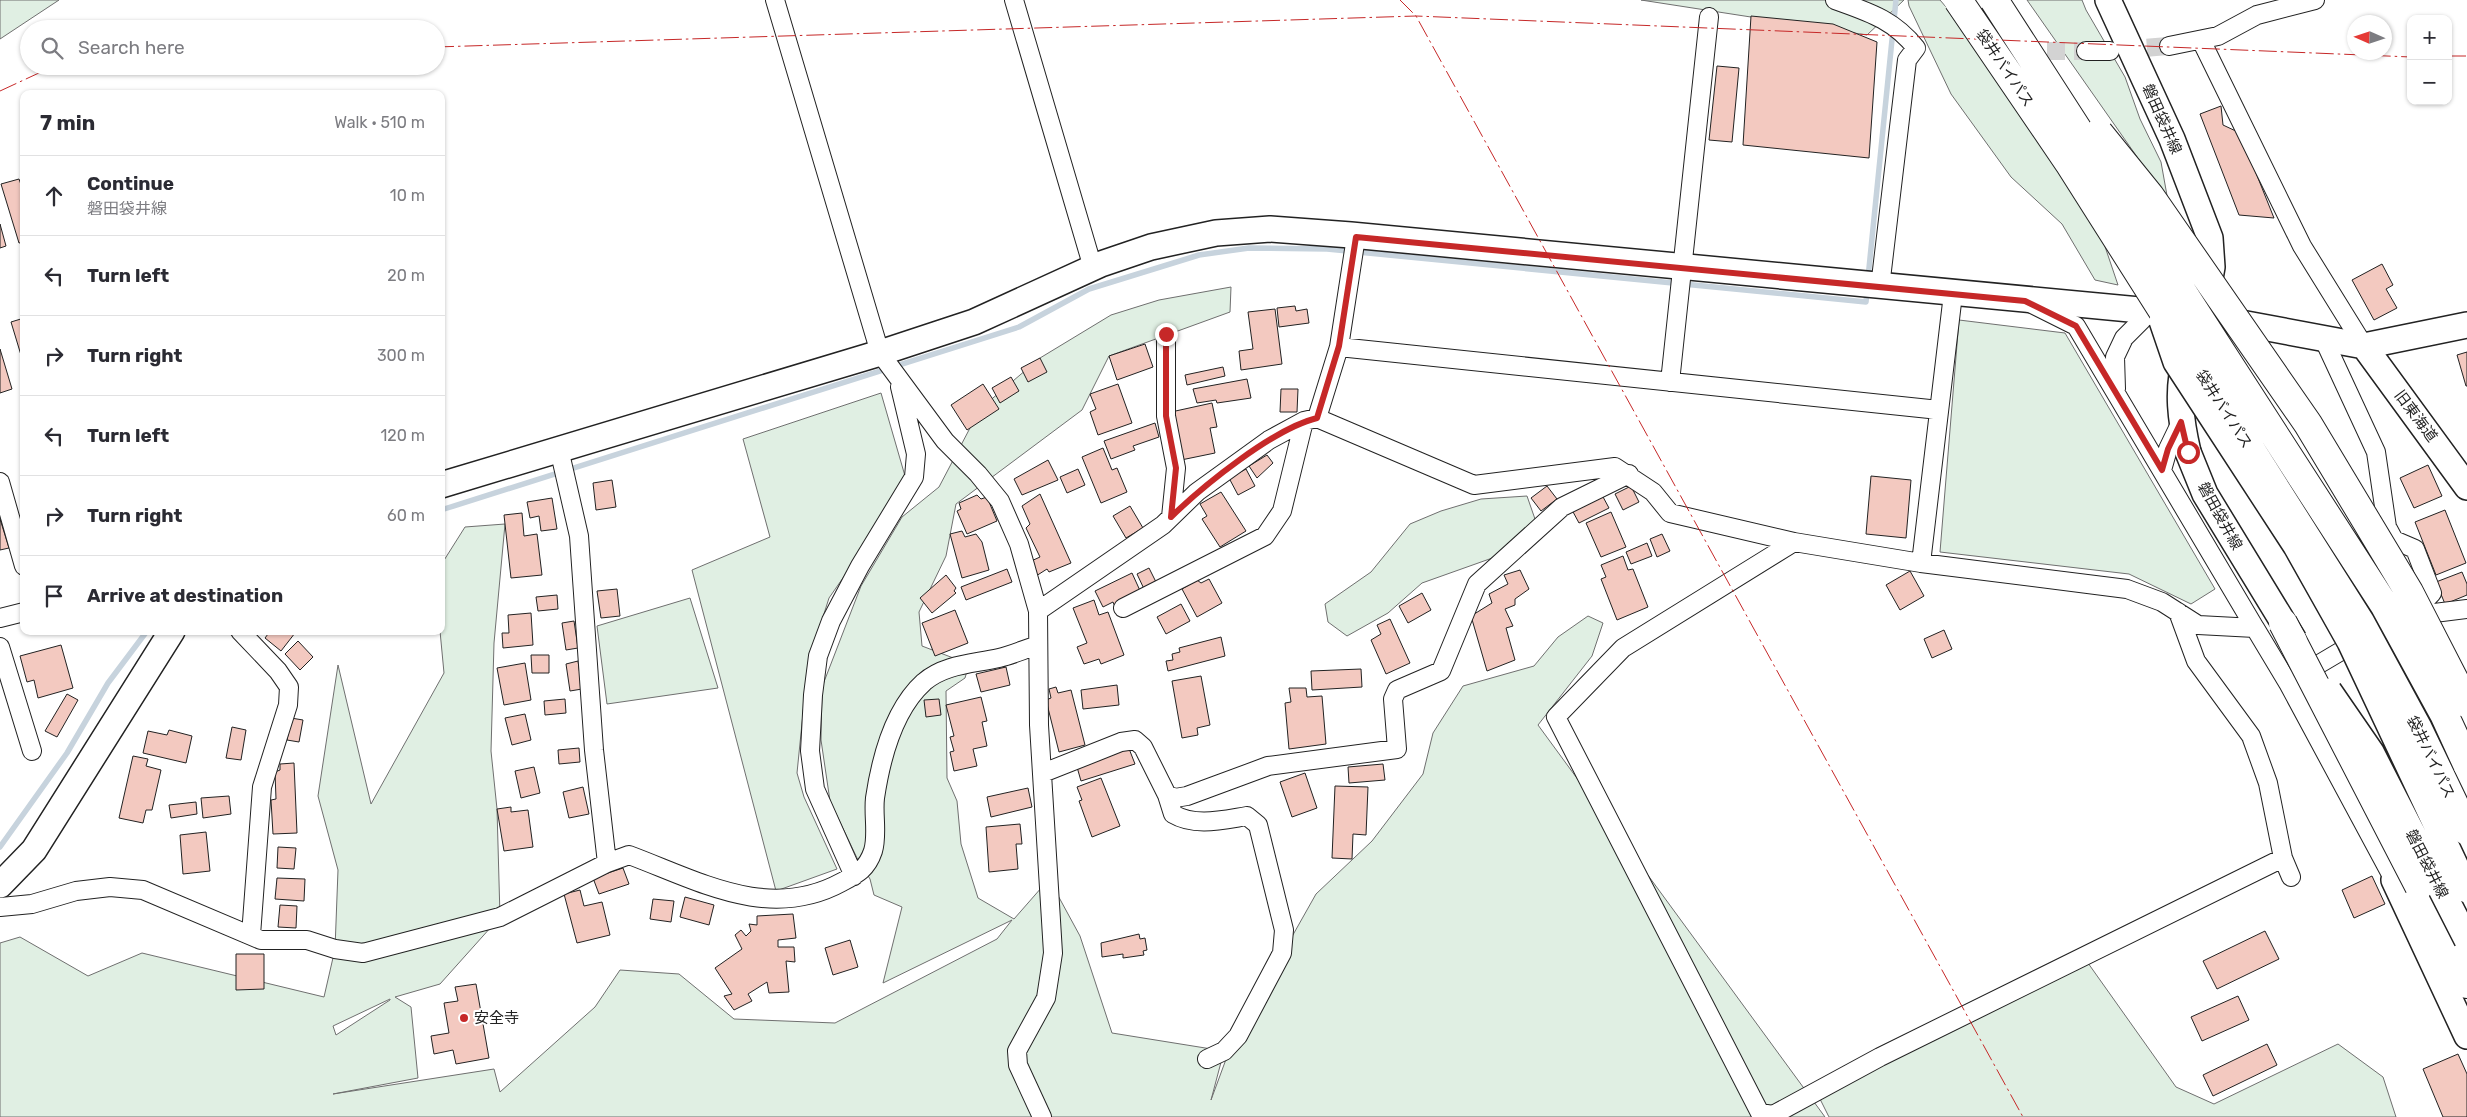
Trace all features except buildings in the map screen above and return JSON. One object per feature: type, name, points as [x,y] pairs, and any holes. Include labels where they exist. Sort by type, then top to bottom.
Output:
[{"type":"highway","name":"袋井バイパス","points":[[1958,0],[2069,163],[2153,307],[2360,622],[2418,728],[2467,831]]},
{"type":"highway","name":"袋井バイパス","points":[[1995,0],[2384,606],[2444,714],[2467,764]]},
{"type":"highway","points":[[1995,0],[2150,196],[2308,424],[2409,592],[2467,704]]},
{"type":"highway","points":[[2283,623],[2406,883],[2467,984]]},
{"type":"street","points":[[775,0],[880,353],[945,441],[978,474],[1000,501],[1019,544],[1038,611],[1039,725],[1053,954],[1046,998],[1017,1052],[1018,1065],[1042,1117]]},
{"type":"street","points":[[1014,0],[1093,268]]},
{"type":"street","points":[[1835,0],[1870,13],[1902,30],[1916,48],[1907,60],[1880,287]]},
{"type":"street","name":"磐田袋井線","points":[[2108,0],[2172,139],[2210,238],[2212,267],[2203,316],[2196,329],[2181,374],[2181,422],[2188,452],[2205,494],[2283,623],[2371,752],[2467,940]]},
{"type":"street","points":[[2169,46],[2218,36],[2257,15],[2315,0]]},
{"type":"street","points":[[1670,382],[1709,17]]},
{"type":"street","points":[[2201,40],[2302,246],[2364,346]]},
{"type":"street","points":[[2086,51],[2110,51]]},
{"type":"street","points":[[445,484],[880,353],[974,322],[1093,268],[1151,248],[1216,233],[1270,229],[2025,301],[2153,307],[2364,346],[2467,325]]},
{"type":"street","points":[[1123,608],[1266,536],[1282,511],[1311,419],[1339,346],[1356,237]]},
{"type":"street","points":[[1921,563],[1953,294]]},
{"type":"street","points":[[2025,301],[2076,326],[2116,392],[2406,883],[2467,1036]]},
{"type":"street","points":[[2116,392],[2115,356],[2124,338],[2153,307]]},
{"type":"street","points":[[2153,307],[2176,362],[2296,546],[2350,642],[2467,890]]},
{"type":"street","points":[[1166,334],[1166,416],[1176,468],[1171,517]]},
{"type":"street","points":[[2324,340],[2376,452],[2387,527],[2394,540],[2415,549],[2432,593],[2410,616]]},
{"type":"street","points":[[1339,346],[1939,410]]},
{"type":"street","name":"旧東海道","points":[[2364,346],[2467,487]]},
{"type":"street","points":[[854,876],[815,789],[810,752],[813,695],[818,656],[830,621],[860,566],[914,477],[916,454],[897,376]]},
{"type":"street","points":[[1038,611],[1163,525],[1197,492],[1269,440],[1311,419],[1474,485],[1615,467],[1629,474],[1653,492],[1670,513],[1794,542],[1921,563],[2127,589],[2162,602],[2198,625],[2255,628]]},
{"type":"street","points":[[2162,470],[2168,449],[2181,422]]},
{"type":"street","points":[[559,449],[579,536],[594,750],[607,863]]},
{"type":"street","points":[[1167,795],[1176,798],[1187,796],[1268,766],[1397,749],[1393,699],[1397,690],[1441,671],[1477,584],[1562,507],[1629,474]]},
{"type":"street","points":[[0,482],[20,552]]},
{"type":"street","points":[[1794,542],[1623,648],[1556,717],[1760,1113],[1773,1115],[1880,1056],[2283,858]]},
{"type":"street","points":[[2288,683],[2385,625],[2410,616],[2467,609]]},
{"type":"street","points":[[2178,612],[2196,661],[2251,736],[2268,783],[2283,858],[2292,877]]},
{"type":"street","points":[[0,618],[20,613]]},
{"type":"street","points":[[0,885],[34,850],[169,635]]},
{"type":"street","points":[[244,635],[278,671],[289,687],[288,705],[262,787],[251,935]]},
{"type":"street","points":[[0,907],[32,904],[85,890],[110,887],[144,890],[261,940],[307,940],[335,949],[363,953],[500,917],[607,863],[629,855],[731,894],[763,899],[792,899],[825,891],[862,871],[873,851],[875,799],[890,736],[904,703],[925,681],[947,668],[1000,658],[1038,645]]},
{"type":"street","points":[[0,647],[32,751]]},
{"type":"street","points":[[1043,774],[1121,742],[1135,740],[1143,747],[1167,795],[1173,814],[1185,821],[1216,821],[1248,816],[1258,825],[1284,930],[1282,953],[1238,1036],[1224,1052],[1208,1059]]},
{"type":"street","points":[[2406,883],[2467,843]]},
{"type":"green space","points":[[0,0],[59,0],[29,20],[20,20],[20,26],[0,39]]},
{"type":"green space","points":[[1641,0],[1904,0],[1867,35]]},
{"type":"green space","points":[[1908,0],[1940,0],[1984,51],[2094,214],[2118,285],[2095,280],[2062,224],[2011,177],[1951,94],[1909,6]]},
{"type":"green space","points":[[2027,0],[2082,0],[2125,77],[2140,119],[2161,162],[2168,201]]},
{"type":"green space","points":[[1231,287],[1230,312],[1109,356],[1082,410],[956,504],[946,556],[919,612],[922,646],[969,664],[965,678],[946,691],[947,778],[957,801],[961,844],[978,898],[1014,919],[1049,879],[1080,936],[1112,1033],[1224,1051],[1211,1100],[1232,1043],[1316,894],[1372,841],[1423,774],[1433,733],[1463,686],[1534,666],[1558,637],[1588,616],[1603,623],[1592,656],[1538,725],[1825,1117],[0,1117],[0,943],[20,937],[88,976],[142,953],[324,997],[335,949],[338,870],[318,796],[338,665],[371,804],[444,673],[440,635],[445,635],[445,559],[465,527],[505,524],[494,643],[491,751],[497,809],[500,917],[440,984],[395,997],[411,1007],[418,1078],[333,1094],[494,1069],[500,1092],[595,1007],[620,970],[679,974],[734,1019],[835,1023],[997,939],[1012,920],[883,983],[902,907],[874,895],[870,879],[857,858],[830,801],[821,740],[822,687],[861,586],[902,517],[939,487],[980,409],[1040,358],[1111,315],[1159,300]],"holes":[[[390,999],[390,1000],[336,1035],[333,1026]]]},
{"type":"green space","points":[[1959,320],[2065,333],[2215,589],[2191,604],[2129,574],[1940,552]]},
{"type":"green space","points":[[881,393],[905,476],[884,519],[829,598],[808,664],[797,773],[804,797],[837,869],[776,891],[692,570],[770,537],[743,439]]},
{"type":"green space","points":[[1527,496],[1535,519],[1512,551],[1422,583],[1388,613],[1347,636],[1328,622],[1325,604],[1371,572],[1410,524],[1441,511],[1481,499]]},
{"type":"green space","points":[[690,598],[718,688],[607,704],[597,626]]},
{"type":"green space","points":[[2083,956],[2176,1087],[2214,1104],[2338,1044],[2383,1077],[2396,1117],[1829,1117],[1816,1091]]},
{"type":"waterway","points":[[1868,278],[1896,0]]},
{"type":"waterway","points":[[445,509],[1019,327],[1089,289],[1199,255],[1249,248],[1327,249],[1866,302],[1867,290]]},
{"type":"waterway","points":[[0,847],[67,753],[108,683],[144,635]]},
{"type":"tunnel","points":[[2120,50],[2169,46]]},
{"type":"tunnel","points":[[2020,51],[2086,51]]},
{"type":"power","points":[[1400,0],[1416,16],[2023,1117]]},
{"type":"power","points":[[445,47],[1416,16],[2407,57]]},
{"type":"power","points":[[2452,56],[2467,56]]},
{"type":"power","points":[[0,91],[35,75]]},
{"type":"place","name":"安全寺","points":[[464,1018]]},
{"type":"route","points":[[1166,334],[1164,392],[1166,416],[1176,468],[1171,517],[1197,492],[1269,440],[1304,421],[1317,418],[1339,346],[1356,237],[2025,301],[2076,326],[2162,470],[2168,449],[2181,422],[2188,452]]}]
